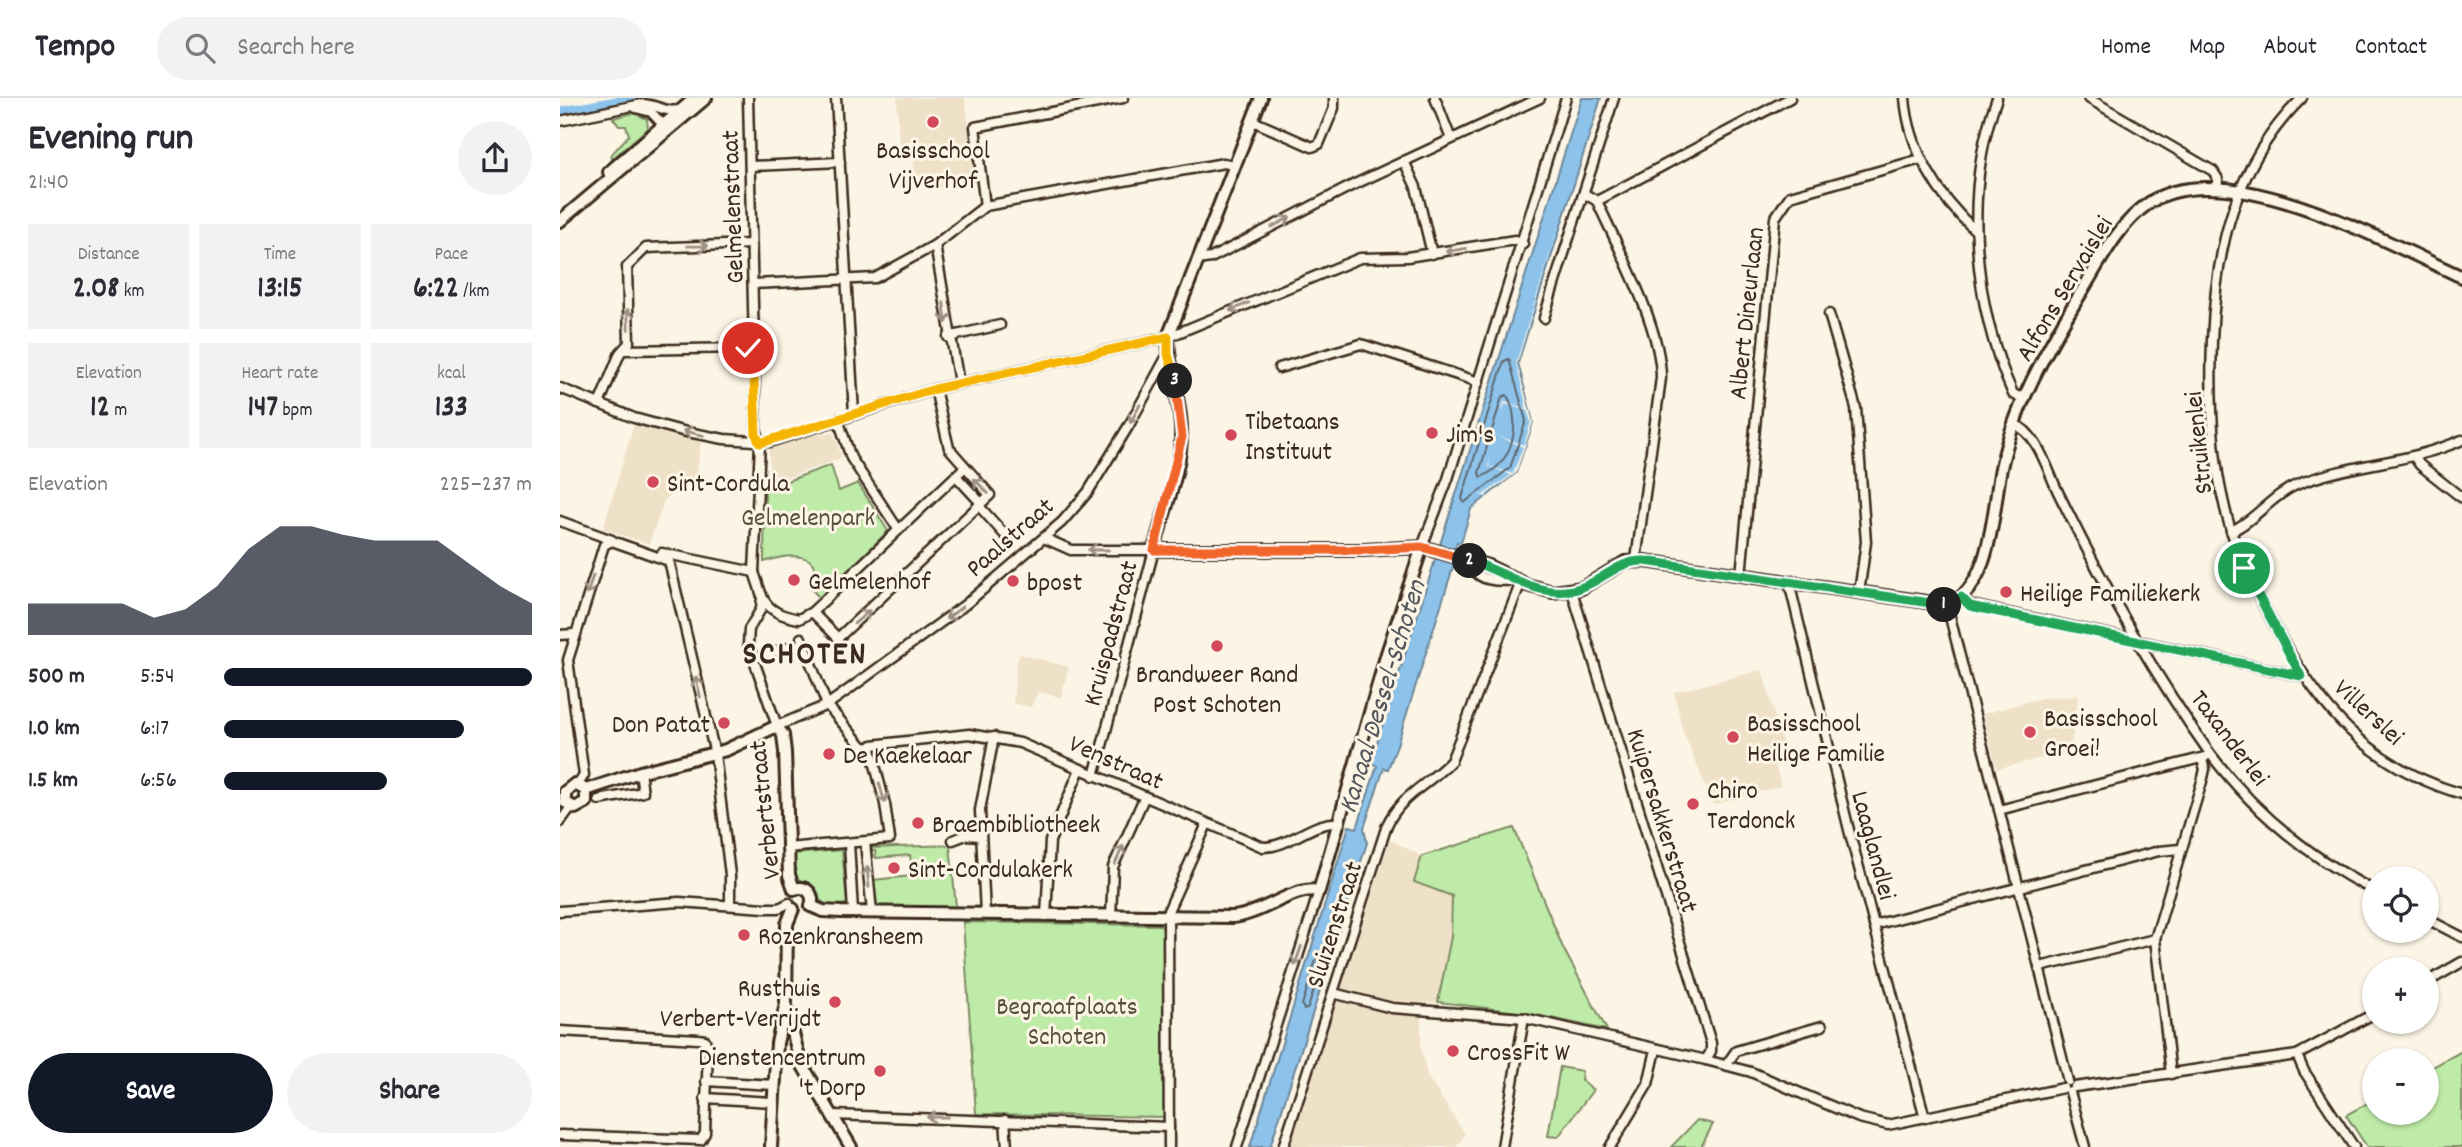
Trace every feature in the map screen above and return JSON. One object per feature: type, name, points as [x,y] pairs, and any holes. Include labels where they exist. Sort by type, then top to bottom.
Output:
[{"type":"street","points":[[560,221],[593,194],[607,174],[695,98]]},
{"type":"street","points":[[667,122],[706,98]]},
{"type":"street","name":"Gelmelenstraat","points":[[748,98],[754,284],[753,351],[756,435],[760,443],[754,572],[762,596]]},
{"type":"street","points":[[836,98],[854,414]]},
{"type":"street","points":[[985,206],[975,127],[1123,98]]},
{"type":"street","points":[[1253,121],[1312,146],[1319,144],[1334,108],[1334,98]]},
{"type":"street","points":[[1435,98],[1451,139]]},
{"type":"street","points":[[1197,260],[1211,258],[1404,161],[1540,98]]},
{"type":"street","points":[[1237,1147],[1340,822],[1387,653],[1430,548],[1448,479],[1523,244],[1566,98]]},
{"type":"street","points":[[1544,318],[1571,225],[1585,194],[1614,98]]},
{"type":"street","points":[[1597,201],[1790,98]]},
{"type":"street","points":[[1905,98],[1911,134],[1921,159],[1939,190],[1976,231]]},
{"type":"street","points":[[1997,98],[1985,147],[1976,231],[1983,288],[2006,377],[2013,394],[2024,399]]},
{"type":"street","points":[[2088,98],[2213,170],[2218,179],[2217,189]]},
{"type":"street","name":"Struikenlei","points":[[2301,676],[2254,588],[2231,531],[2215,454],[2211,365],[2220,268],[2237,192],[2249,166],[2282,117],[2302,98]]},
{"type":"street","points":[[1168,337],[1233,165],[1253,121],[1258,99]]},
{"type":"street","points":[[560,121],[648,104],[667,122]]},
{"type":"street","points":[[629,108],[651,112],[667,122]]},
{"type":"street","name":"Albert Dineurlaan","points":[[1741,575],[1779,209],[1790,196],[1921,159]]},
{"type":"street","points":[[1404,161],[1416,187],[1432,254]]},
{"type":"street","points":[[751,166],[840,162]]},
{"type":"street","points":[[754,284],[875,278],[935,245],[985,206],[1224,163],[1233,165]]},
{"type":"street","name":"Alfons Servaislei","points":[[1961,597],[1975,577],[1985,554],[2001,468],[2024,399],[2073,307],[2115,238],[2129,220],[2149,203],[2173,191],[2217,189],[2237,192],[2333,217],[2462,277]]},
{"type":"street","points":[[1585,194],[1597,201],[1649,323],[1661,360],[1661,378],[1636,561]]},
{"type":"street","points":[[560,388],[634,418],[682,431],[760,443],[958,383],[1168,337],[1360,258],[1432,254],[1515,240],[1523,244]]},
{"type":"street","points":[[598,404],[620,353],[629,343],[627,267],[646,248],[751,244]]},
{"type":"street","points":[[935,245],[948,337],[958,383]]},
{"type":"street","points":[[1829,314],[1856,408],[1866,542],[1859,593]]},
{"type":"street","points":[[948,337],[1000,326]]},
{"type":"street","name":"Kruispadstraat","points":[[1094,776],[1182,437],[1177,387],[1168,354],[1168,337]]},
{"type":"street","points":[[1279,368],[1361,344],[1479,382]]},
{"type":"street","points":[[624,350],[748,348],[753,351]]},
{"type":"street","name":"Paalstraat","points":[[777,726],[827,705],[966,604],[1044,538],[1088,492],[1168,354]]},
{"type":"street","points":[[812,612],[838,638],[990,495],[949,448],[935,389]]},
{"type":"street","points":[[838,419],[851,458],[898,529]]},
{"type":"street","name":"Taxanderlei","points":[[2014,424],[2029,433],[2069,516],[2140,642],[2210,753],[2260,808],[2306,850],[2362,883]]},
{"type":"street","points":[[2231,531],[2241,528],[2267,502],[2300,483],[2415,458],[2462,440]]},
{"type":"street","points":[[2415,458],[2420,466],[2462,498]]},
{"type":"street","points":[[762,596],[774,611],[799,619],[812,612],[964,468]]},
{"type":"street","points":[[956,475],[1004,535]]},
{"type":"street","points":[[560,523],[574,524],[576,528],[598,534],[605,540],[754,572]]},
{"type":"street","points":[[1044,538],[1071,550],[1430,548],[1546,591],[1572,591],[1620,565],[1636,561],[1947,605],[1961,597]]},
{"type":"street","points":[[730,905],[730,875],[715,754],[666,557],[612,541],[604,545],[568,660],[584,775],[582,788],[586,802],[579,808],[571,807],[565,802],[562,792],[570,786],[582,788],[715,754],[777,726],[751,652],[749,629],[761,609],[762,596]]},
{"type":"street","name":"Sluizenstraat","points":[[1283,1147],[1387,825],[1399,803],[1435,778],[1455,753],[1519,581]]},
{"type":"street","name":"Laaglandlei","points":[[1789,582],[1925,1118]]},
{"type":"street","name":"Kuipersakkerstraat","points":[[1572,591],[1711,1043],[1711,1051],[1706,1060]]},
{"type":"street","name":"Villerslei","points":[[1961,597],[1970,606],[2301,676],[2353,734],[2375,752],[2403,771],[2462,794]]},
{"type":"street","points":[[1947,605],[2085,1147]]},
{"type":"street","points":[[788,848],[890,839],[885,804],[871,749],[862,746],[827,705],[806,656],[799,619]]},
{"type":"street","points":[[560,635],[574,634]]},
{"type":"street","points":[[751,652],[801,637]]},
{"type":"street","name":"Verbertstraat","points":[[777,726],[783,735],[785,752],[789,875],[794,889]]},
{"type":"street","name":"Venstraat","points":[[871,749],[872,745],[940,735],[994,737],[1020,743],[1252,844],[1274,847],[1327,822],[1340,822]]},
{"type":"street","points":[[985,914],[980,810],[994,737]]},
{"type":"street","points":[[1999,810],[2202,760],[2210,753]]},
{"type":"street","points":[[2171,1074],[2155,939],[2205,769],[2202,760]]},
{"type":"street","points":[[2205,769],[2217,761]]},
{"type":"street","points":[[1046,916],[1050,841],[1080,769]]},
{"type":"street","points":[[599,800],[643,792],[640,772]]},
{"type":"street","points":[[1111,917],[1113,867],[1144,797]]},
{"type":"street","points":[[560,822],[571,807]]},
{"type":"street","points":[[1169,1147],[1169,905],[1206,824]]},
{"type":"street","points":[[953,840],[966,835],[980,836]]},
{"type":"street","points":[[865,842],[872,912]]},
{"type":"street","points":[[849,844],[853,912]]},
{"type":"street","points":[[1874,925],[2159,851],[2181,849]]},
{"type":"street","name":"Verbertstraat","points":[[791,906],[805,911],[811,906],[813,898],[809,891],[794,889],[789,895],[791,906],[787,924],[786,1004],[792,1038],[800,1061],[851,1147]]},
{"type":"street","points":[[811,906],[823,911],[853,912],[1168,918],[1240,916],[1260,911],[1304,890],[1319,891]]},
{"type":"street","points":[[560,911],[679,902],[779,908],[791,906]]},
{"type":"street","points":[[2439,925],[2462,937]]},
{"type":"street","points":[[2040,967],[2155,939]]},
{"type":"street","points":[[2439,975],[2462,962]]},
{"type":"street","points":[[1333,993],[1382,1007],[1524,1018],[1706,1060],[1751,1072],[1870,1122],[1888,1125],[2069,1087],[2299,1059],[2362,1021]]},
{"type":"street","name":"Verbertstraat","points":[[771,1147],[777,1043],[786,1004]]},
{"type":"street","points":[[1502,1147],[1524,1018]]},
{"type":"street","points":[[1726,1065],[1736,1051],[1822,1026]]},
{"type":"street","points":[[560,1031],[705,1040],[706,1081],[705,1133],[701,1140],[560,1135]]},
{"type":"street","points":[[777,1043],[792,1038]]},
{"type":"street","points":[[1610,1147],[1648,1084],[1656,1050]]},
{"type":"street","points":[[2299,1059],[2354,1147]]},
{"type":"street","points":[[2299,1059],[2360,1147]]},
{"type":"street","points":[[706,1081],[774,1086]]},
{"type":"street","points":[[705,1098],[773,1102]]},
{"type":"street","points":[[833,1115],[1169,1127]]},
{"type":"street","points":[[1005,1120],[1007,1147]]},
{"type":"shaded area","name":"Basisschool Vijverhof","points":[[897,98],[965,98],[976,183],[933,189],[915,175],[913,148],[899,146]]},
{"type":"shaded area","name":"Sint-Cordula","points":[[634,424],[701,439],[697,474],[664,501],[649,544],[603,529]]},
{"type":"shaded area","name":"Sint-Cordula","points":[[821,432],[822,435],[833,432],[842,458],[769,484],[769,449]]},
{"type":"shaded area","points":[[1020,654],[1069,667],[1061,697],[1038,692],[1031,707],[1013,703],[1016,665]]},
{"type":"shaded area","name":"Basisschool Heilige Familie","points":[[1762,670],[1783,745],[1771,748],[1781,786],[1713,805],[1682,729],[1674,692]]},
{"type":"shaded area","name":"Basisschool Groei!","points":[[2078,696],[2070,751],[1997,769],[1983,714],[2041,698]]},
{"type":"shaded area","points":[[1390,840],[1422,856],[1414,882],[1452,895],[1451,937],[1438,1002],[1421,1004],[1421,1047],[1427,1076],[1465,1134],[1457,1147],[1286,1147]]},
{"type":"green space","points":[[634,113],[647,119],[648,128],[612,159],[610,156],[629,135],[626,126],[619,126],[613,118]]},
{"type":"green space","name":"Gelmelenpark","points":[[831,465],[839,491],[858,483],[888,531],[820,599],[811,588],[815,575],[810,561],[793,556],[764,562],[765,489]]},
{"type":"green space","points":[[1514,828],[1563,948],[1607,1030],[1527,1013],[1438,1002],[1451,937],[1452,896],[1414,882],[1422,856]]},
{"type":"green space","points":[[950,845],[956,907],[876,906],[873,880],[912,876],[912,869],[919,867],[918,863],[911,862],[910,855],[876,858],[875,851],[869,851],[869,848]]},
{"type":"green space","points":[[842,850],[847,904],[829,906],[818,899],[815,889],[794,877],[792,854]]},
{"type":"green space","name":"Begraafplaats Schoten","points":[[963,922],[1163,927],[1164,1117],[976,1114]]},
{"type":"green space","points":[[2462,1051],[2462,1147],[2367,1147],[2346,1115],[2362,1106],[2362,1125],[2439,1125],[2439,1063]]},
{"type":"green space","points":[[1560,1067],[1582,1071],[1581,1080],[1593,1090],[1558,1137],[1548,1136]]},
{"type":"green space","points":[[1697,1120],[1713,1124],[1701,1147],[1671,1147]]},
{"type":"water","points":[[1582,98],[1601,98],[1518,363],[1533,422],[1530,432],[1516,473],[1471,509],[1461,543],[1457,542],[1451,561],[1454,564],[1396,748],[1388,769],[1384,768],[1364,828],[1367,843],[1270,1147],[1250,1147],[1349,826],[1357,828],[1377,766],[1372,763],[1374,752]]},
{"type":"pier","points":[[1565,204],[1517,364],[1533,422],[1516,473],[1486,495],[1488,498],[1475,492],[1483,495],[1511,475],[1488,466],[1490,458],[1489,466],[1513,474],[1523,447],[1495,435],[1524,445],[1531,422],[1527,410],[1505,404],[1501,414],[1504,402],[1527,408],[1516,363]]},
{"type":"waterway","points":[[560,113],[641,98]]},
{"type":"place","name":"Basisschool Vijverhof","points":[[933,122]]},
{"type":"place","name":"Jim's","points":[[1432,433]]},
{"type":"place","name":"Tibetaans Instituut","points":[[1231,435]]},
{"type":"place","name":"Sint-Cordula","points":[[653,482]]},
{"type":"place","name":"Gelmelenhof","points":[[794,580]]},
{"type":"place","name":"bpost","points":[[1013,581]]},
{"type":"place","name":"Heilige Familiekerk","points":[[2006,592]]},
{"type":"place","name":"Brandweer Rand Post Schoten","points":[[1217,646]]},
{"type":"place","name":"Don Patat","points":[[724,723]]},
{"type":"place","name":"Basisschool Groei!","points":[[2030,732]]},
{"type":"place","name":"Basisschool Heilige Familie","points":[[1733,737]]},
{"type":"place","name":"De Kaekelaar","points":[[829,754]]},
{"type":"place","name":"Chiro Terdonck","points":[[1693,804]]},
{"type":"place","name":"Braembibliotheek","points":[[918,823]]},
{"type":"place","name":"Sint-Cordulakerk","points":[[894,868]]},
{"type":"place","name":"Rozenkransheem","points":[[744,935]]},
{"type":"place","name":"Rusthuis Verbert-Verrijdt","points":[[835,1002]]},
{"type":"place","name":"CrossFit W","points":[[1453,1051]]},
{"type":"place","name":"Dienstencentrum 't Dorp","points":[[880,1071]]},
{"type":"district","name":"SCHOTEN","points":[[805,651]]},
{"type":"route","points":[[748,348],[753,351],[756,435],[760,443],[935,389],[1168,337],[1168,354],[1177,387],[1182,437],[1154,550],[1383,550],[1422,547],[1488,566],[1539,590],[1553,592],[1582,588],[1625,562],[1645,561],[1936,605],[1947,605],[1961,597],[1970,606],[2301,676],[2244,568]]},
{"type":"water label","name":"Kanaal Dessel-Schoten","points":[[1380,696]]}]
